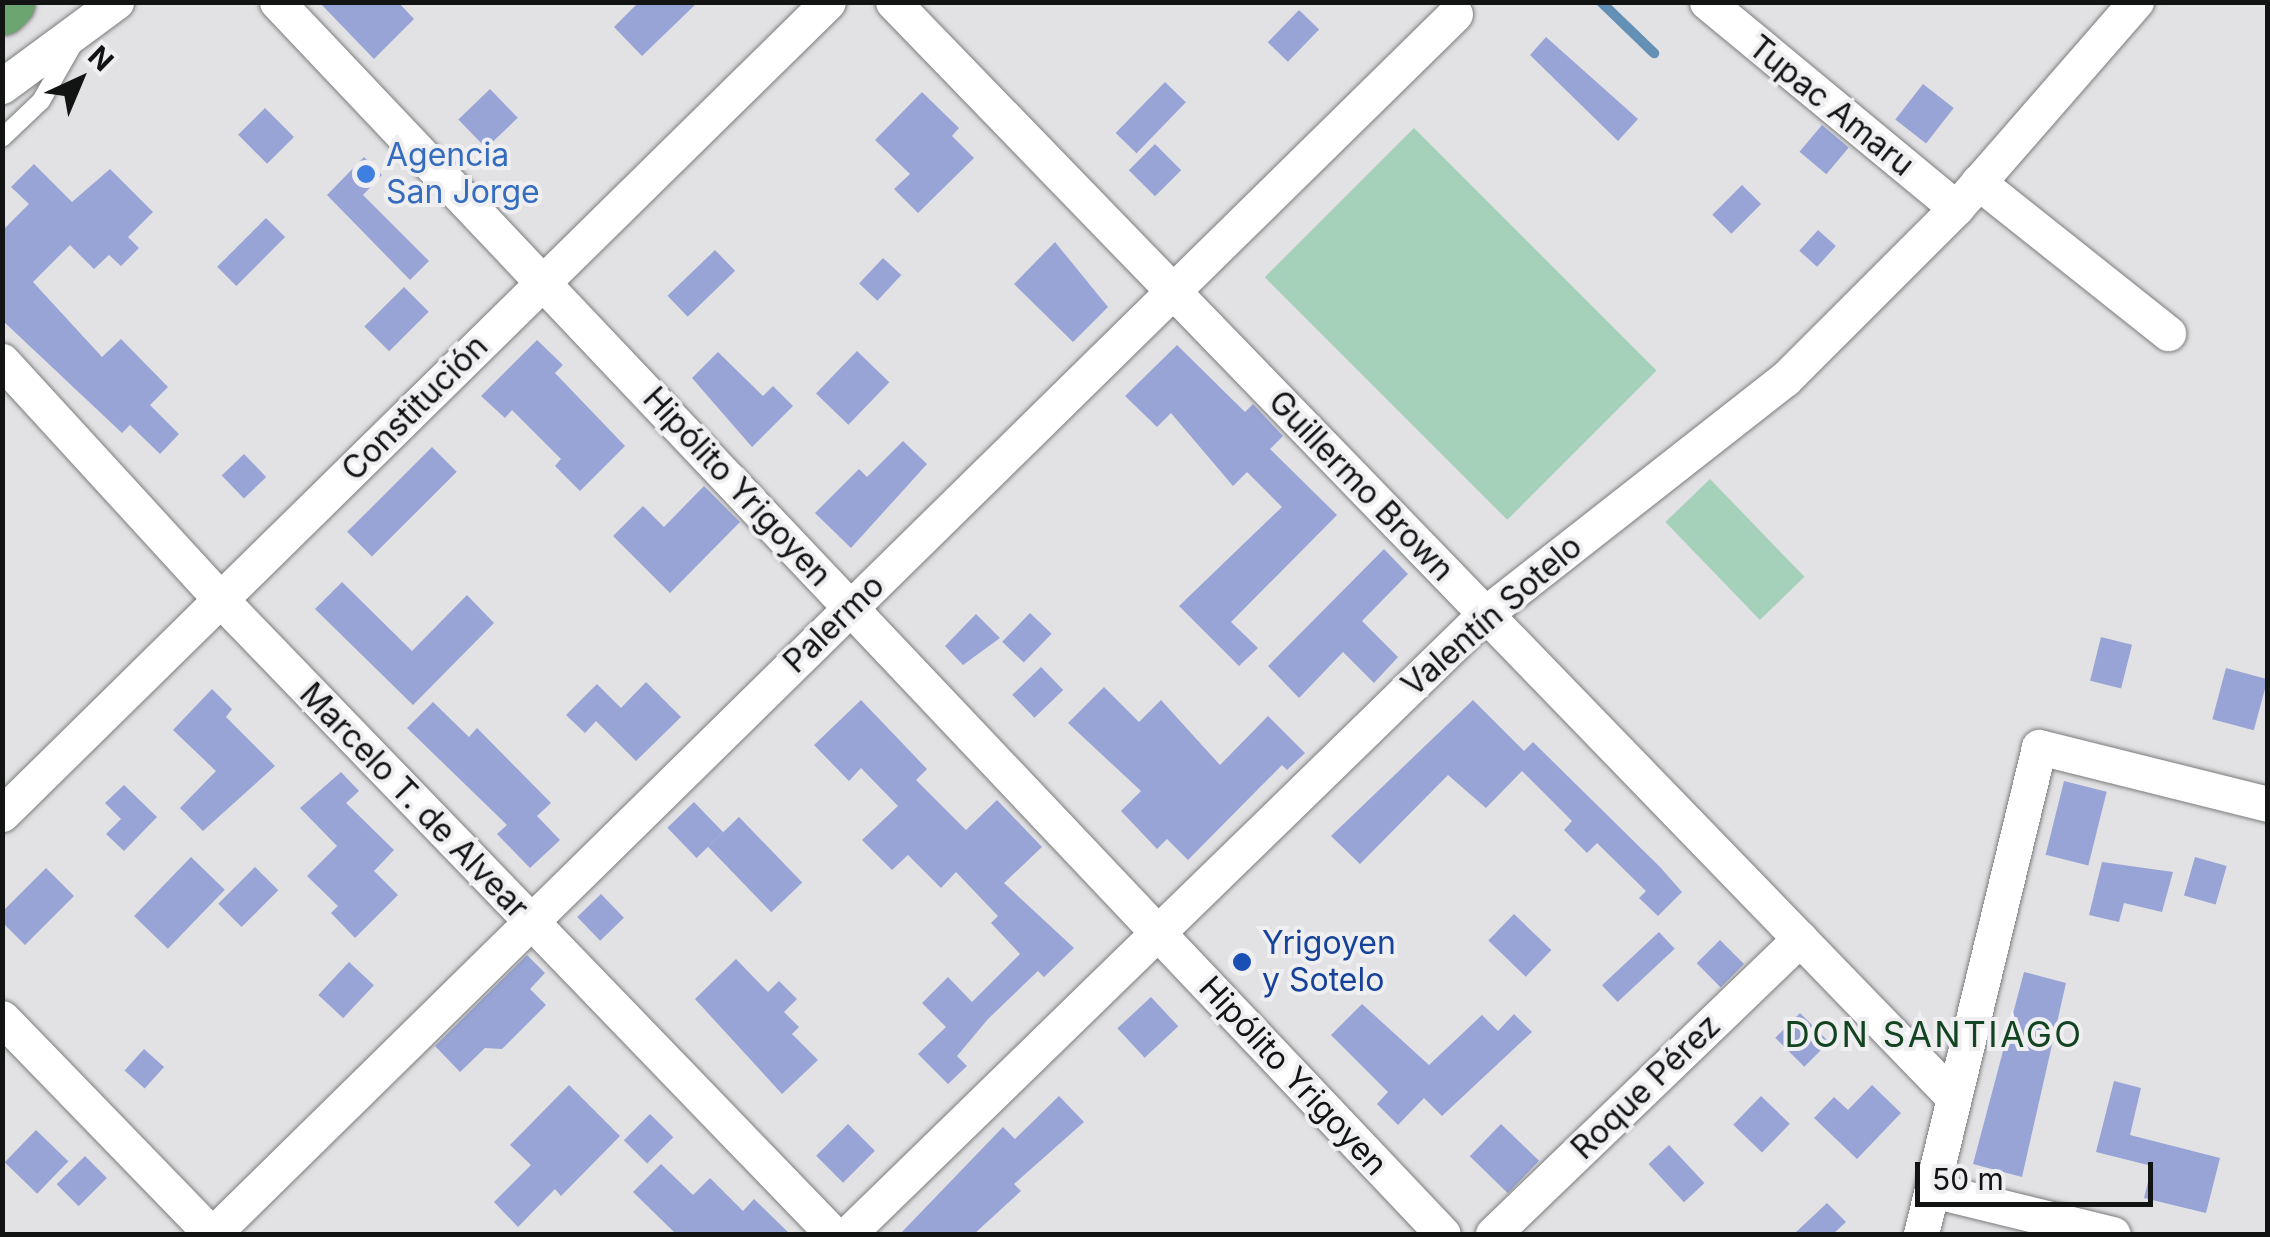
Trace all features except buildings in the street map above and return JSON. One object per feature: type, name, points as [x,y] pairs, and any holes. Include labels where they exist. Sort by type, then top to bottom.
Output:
[{"type":"street","points":[[2,86],[116,2]]},
{"type":"street","name":"Hipólito Yrigoyen","points":[[277,2],[1443,1234]]},
{"type":"street","name":"Constitución","points":[[2,814],[828,2]]},
{"type":"street","name":"Guillermo Brown","points":[[894,2],[1954,1098]]},
{"type":"street","name":"Tupac Amaru","points":[[1707,2],[1967,195],[2168,333]]},
{"type":"street","name":"Valentín Sotelo","points":[[848,1234],[1485,614],[1786,379],[1967,195],[2136,2]]},
{"type":"street","name":"Palermo","points":[[212,1234],[1454,14]]},
{"type":"street","name":"Marcelo T. de Alvear","points":[[2,362],[220,599],[833,1234]]},
{"type":"street","points":[[1921,1234],[2039,747],[2268,804]]},
{"type":"street","name":"Roque Pérez","points":[[1492,1234],[1800,938]]},
{"type":"street","points":[[2,1018],[212,1234]]},
{"type":"street","points":[[1932,1190],[2113,1234]]},
{"type":"lane","points":[[2,138],[41,101],[86,23]]},
{"type":"green space","points":[[1414,128],[1657,371],[1507,520],[1265,277]]},
{"type":"green space","points":[[1710,479],[1804,577],[1760,620],[1665,522]]},
{"type":"waterway","points":[[1601,2],[1654,53]]},
{"type":"place","name":"Agencia San Jorge","points":[[366,174]]},
{"type":"place","name":"Yrigoyen y Sotelo","points":[[1242,962]]},
{"type":"district","name":"DON SANTIAGO","points":[[1934,1034]]}]
